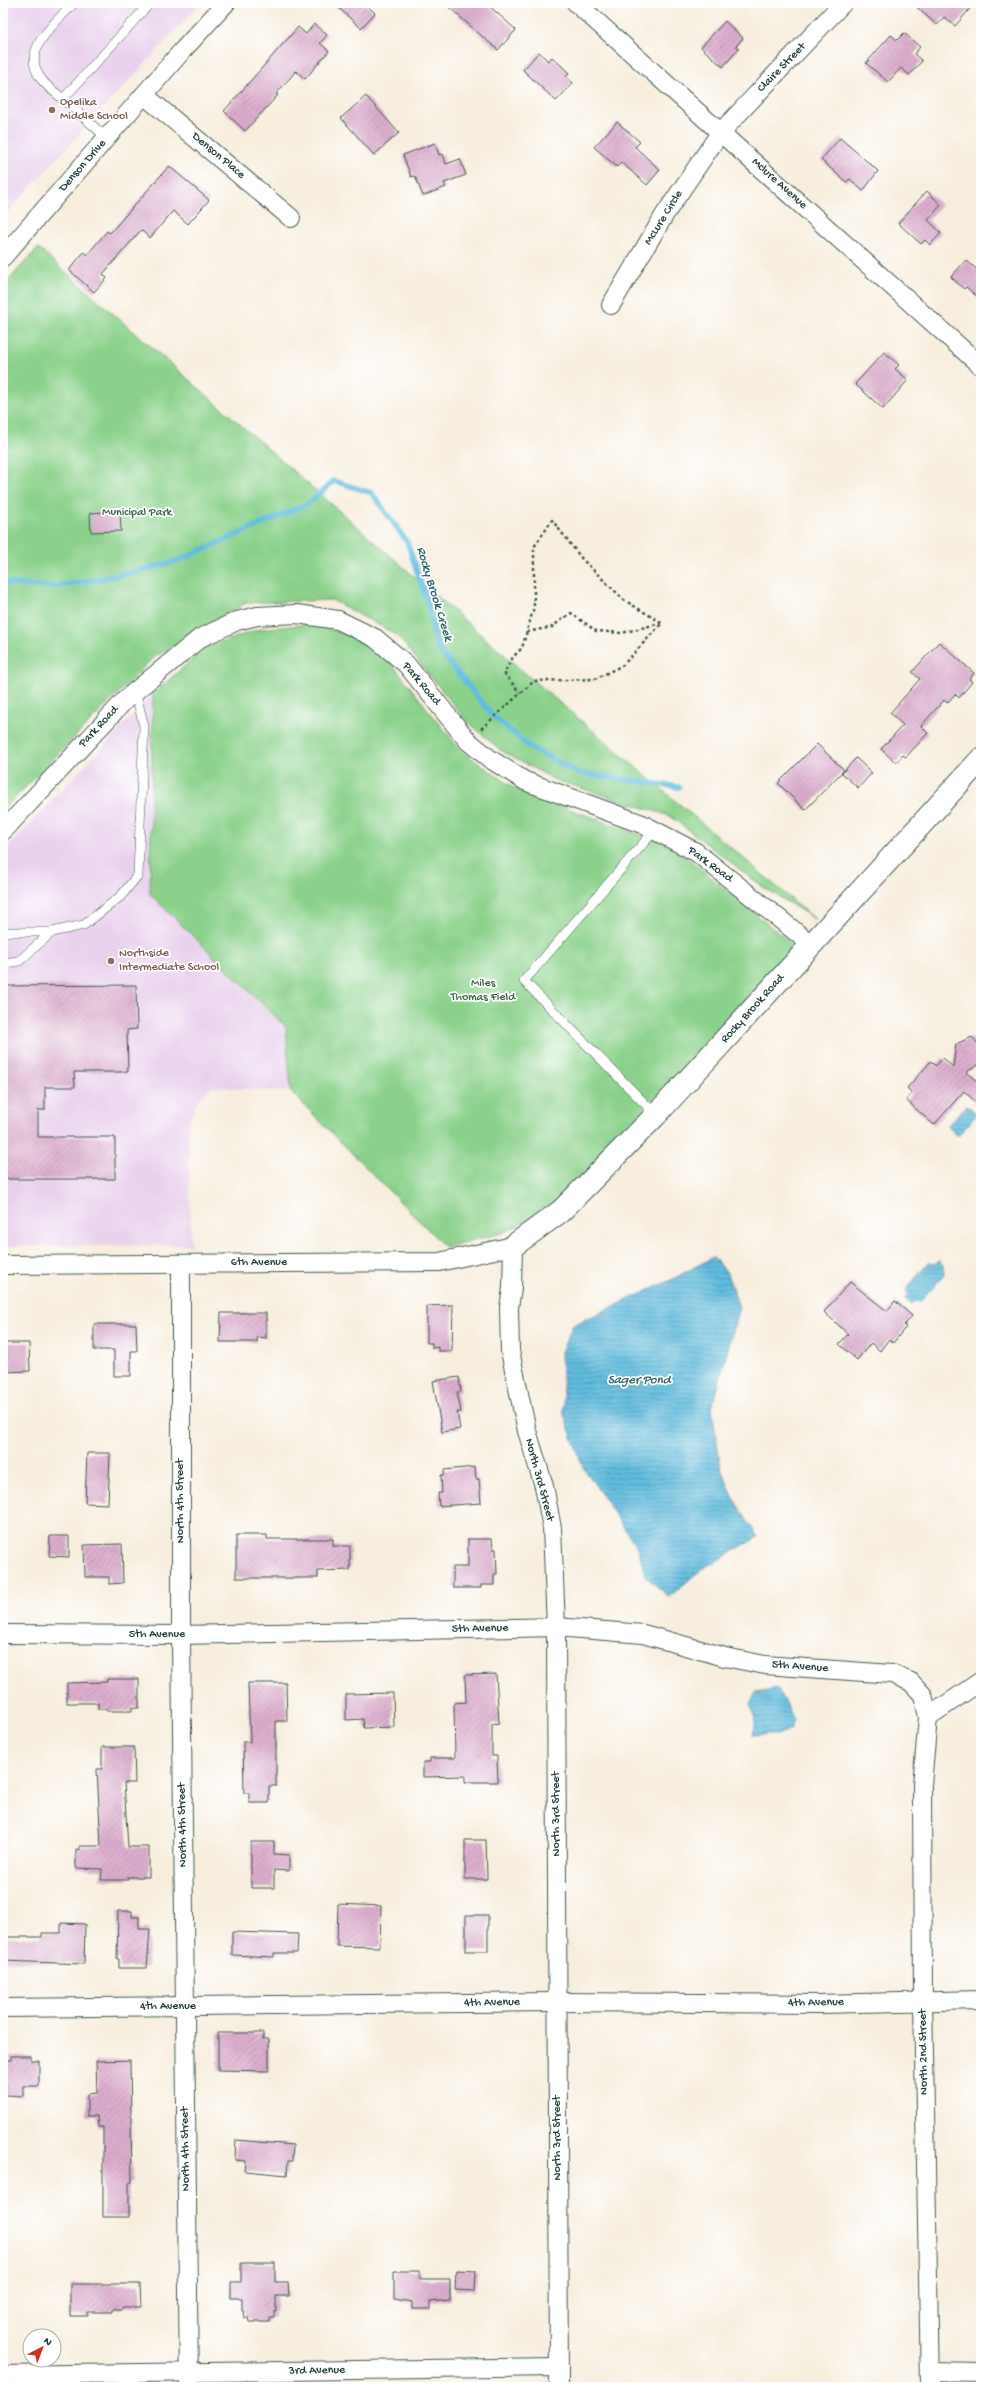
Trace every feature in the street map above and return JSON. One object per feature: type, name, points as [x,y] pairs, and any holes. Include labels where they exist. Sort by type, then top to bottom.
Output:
[{"type":"street","name":"Denson Drive","points":[[3,257],[226,3]]},
{"type":"street","name":"Mclure Avenue","points":[[576,3],[981,366]]},
{"type":"street","name":"Claire Street","points":[[720,133],[843,3]]},
{"type":"street","name":"Denson Place","points":[[144,95],[291,218]]},
{"type":"street","name":"McLure Circle","points":[[610,305],[665,214],[720,133]]},
{"type":"street","name":"Park Road","points":[[3,831],[63,765],[135,690],[200,638],[237,621],[257,616],[297,614],[338,620],[375,638],[406,664],[468,741],[490,759],[525,781],[654,831],[696,852],[812,945]]},
{"type":"street","name":"Rocky Brook Road","points":[[513,1246],[562,1211],[656,1115],[981,759]]},
{"type":"street","name":"6th Avenue","points":[[3,1265],[439,1262],[473,1256],[513,1246]]},
{"type":"street","name":"North 3rd Street","points":[[513,1246],[512,1288],[509,1308],[510,1351],[526,1431],[544,1486],[552,1528],[556,1627],[559,2387]]},
{"type":"street","name":"North 4th Street","points":[[181,1264],[181,1635],[189,2380]]},
{"type":"street","name":"5th Avenue","points":[[3,1634],[181,1635],[556,1627],[643,1634],[725,1657],[765,1665],[892,1674],[911,1682],[923,1695],[928,1717]]},
{"type":"street","points":[[928,1717],[981,1681]]},
{"type":"street","name":"North 2nd Street","points":[[928,1717],[922,1785],[923,2000],[930,2379]]},
{"type":"street","name":"4th Avenue","points":[[3,2008],[558,2002],[819,2004],[923,2000],[981,2000]]},
{"type":"street","name":"3rd Avenue","points":[[3,2375],[189,2380],[559,2367]]},
{"type":"street","points":[[930,2379],[981,2372]]},
{"type":"lane","points":[[74,3],[41,39],[35,48],[33,57],[34,68],[42,81],[107,138]]},
{"type":"lane","points":[[63,99],[150,3]]},
{"type":"lane","points":[[3,932],[52,932],[84,925],[121,896],[138,875],[144,726],[135,690]]},
{"type":"lane","points":[[654,831],[524,981],[656,1115]]},
{"type":"lane","points":[[3,963],[19,961],[52,932]]},
{"type":"path","points":[[520,693],[504,673],[513,657],[522,648],[534,607],[534,547],[552,520],[582,559],[624,600],[662,623]]},
{"type":"path","points":[[527,632],[552,627],[571,613],[596,631],[622,633],[662,623]]},
{"type":"path","points":[[480,730],[534,681],[595,679],[623,665],[662,623]]},
{"type":"shaded area","name":"Opelika Middle School","points":[[3,3],[201,3],[3,217]]},
{"type":"shaded area","name":"Northside Intermediate School","points":[[153,694],[150,894],[286,1027],[291,1092],[211,1087],[198,1100],[188,1124],[191,1245],[3,1246],[3,852]]},
{"type":"green space","name":"Municipal Park","points":[[38,248],[534,681],[815,919],[763,887],[670,816],[555,780],[500,750],[466,720],[397,635],[332,600],[246,603],[153,658],[3,810],[3,286]]},
{"type":"green space","name":"Miles Thomas Field","points":[[310,624],[354,637],[391,663],[461,751],[517,790],[663,843],[690,860],[794,946],[586,1175],[545,1212],[502,1233],[445,1247],[291,1092],[286,1027],[150,894],[153,694],[205,648],[260,629]]},
{"type":"water","points":[[967,1105],[977,1114],[958,1136],[947,1126]]},
{"type":"water","name":"Sager Pond","points":[[713,1257],[726,1271],[739,1307],[712,1409],[721,1469],[736,1503],[758,1537],[702,1569],[669,1597],[645,1576],[639,1550],[583,1467],[564,1415],[561,1352],[573,1325],[671,1280]]},
{"type":"water","points":[[939,1261],[943,1265],[944,1275],[920,1302],[915,1301],[911,1304],[905,1299],[908,1294],[906,1289],[929,1262],[934,1264]]},
{"type":"water","points":[[777,1688],[794,1720],[791,1729],[776,1735],[753,1735],[756,1718],[750,1705],[756,1692]]},
{"type":"building","points":[[333,3],[364,3],[375,13],[361,28]]},
{"type":"building","points":[[444,3],[486,3],[516,30],[498,50]]},
{"type":"building","points":[[912,3],[975,3],[955,26],[944,17],[937,25]]},
{"type":"building","points":[[725,21],[743,38],[736,46],[739,48],[723,67],[701,47]]},
{"type":"building","points":[[314,24],[327,35],[320,43],[329,51],[305,79],[296,71],[276,94],[278,95],[245,131],[224,111],[298,27],[306,34]]},
{"type":"building","points":[[904,33],[920,47],[914,54],[922,61],[909,75],[901,68],[888,82],[866,63],[891,35],[897,40]]},
{"type":"building","points":[[539,52],[548,61],[552,57],[569,73],[566,77],[573,83],[556,101],[523,70]]},
{"type":"building","points":[[366,96],[399,133],[374,155],[341,118]]},
{"type":"building","points":[[617,122],[640,142],[635,147],[660,170],[647,185],[621,162],[617,167],[594,147]]},
{"type":"building","points":[[840,138],[878,171],[863,191],[850,179],[846,182],[821,160]]},
{"type":"building","points":[[435,143],[439,155],[443,154],[446,164],[460,159],[466,175],[444,183],[446,187],[423,196],[415,176],[411,177],[403,155]]},
{"type":"building","points":[[169,166],[209,200],[188,224],[173,211],[150,238],[141,230],[103,274],[107,278],[94,292],[69,270],[84,252],[87,255],[107,231],[110,233]]},
{"type":"building","points":[[927,191],[941,205],[928,220],[941,233],[930,245],[925,240],[921,244],[898,223]]},
{"type":"building","points":[[966,260],[981,273],[981,300],[966,287],[964,289],[951,277]]},
{"type":"building","points":[[884,352],[899,365],[895,369],[908,380],[883,409],[855,384]]},
{"type":"building","points":[[120,511],[121,531],[91,532],[90,513]]},
{"type":"building","points":[[939,642],[974,673],[969,679],[972,682],[959,698],[955,694],[947,703],[944,700],[921,726],[928,733],[906,757],[903,755],[896,763],[881,749],[903,725],[890,713],[920,679],[912,672]]},
{"type":"building","points":[[817,744],[844,770],[805,810],[778,783]]},
{"type":"building","points":[[856,758],[872,773],[858,788],[842,773]]},
{"type":"building","points":[[136,985],[137,1029],[127,1030],[128,1072],[74,1072],[75,1087],[45,1087],[45,1110],[38,1110],[38,1137],[115,1137],[115,1179],[3,1179],[3,986]]},
{"type":"building","points":[[972,1037],[981,1047],[980,1064],[966,1072],[981,1085],[981,1107],[964,1091],[934,1125],[906,1100],[912,1093],[907,1088],[931,1061],[936,1066],[943,1058],[953,1067],[956,1044]]},
{"type":"building","points":[[850,1282],[887,1311],[895,1301],[912,1316],[904,1325],[906,1327],[893,1343],[889,1339],[880,1351],[871,1343],[857,1360],[839,1344],[848,1334],[824,1312]]},
{"type":"building","points":[[453,1305],[452,1351],[438,1351],[438,1347],[432,1348],[432,1343],[427,1343],[427,1306]]},
{"type":"building","points":[[221,1313],[266,1313],[266,1338],[257,1337],[257,1342],[220,1342]]},
{"type":"building","points":[[94,1324],[136,1324],[137,1351],[131,1351],[131,1376],[114,1376],[114,1350],[94,1350]]},
{"type":"building","points":[[3,1343],[29,1343],[30,1371],[3,1372]]},
{"type":"building","points":[[459,1377],[461,1392],[457,1392],[461,1412],[457,1412],[460,1429],[442,1432],[433,1381]]},
{"type":"building","points":[[87,1453],[110,1453],[108,1504],[85,1503]]},
{"type":"building","points":[[475,1467],[476,1479],[479,1479],[481,1503],[439,1506],[438,1493],[442,1493],[441,1475],[444,1475],[444,1470]]},
{"type":"building","points":[[236,1535],[267,1535],[267,1539],[333,1539],[333,1546],[350,1546],[350,1570],[318,1571],[318,1578],[236,1578]]},
{"type":"building","points":[[50,1536],[69,1536],[69,1557],[49,1556]]},
{"type":"building","points":[[468,1539],[492,1539],[493,1549],[496,1549],[497,1574],[494,1574],[494,1585],[481,1585],[481,1588],[453,1588],[453,1567],[468,1567]]},
{"type":"building","points":[[122,1544],[123,1583],[109,1584],[109,1577],[85,1577],[84,1545]]},
{"type":"building","points":[[496,1674],[499,1723],[492,1724],[492,1756],[497,1756],[498,1782],[465,1782],[465,1776],[423,1777],[423,1762],[430,1762],[430,1758],[455,1758],[454,1703],[466,1702],[465,1675]]},
{"type":"building","points":[[107,1679],[139,1679],[139,1708],[132,1707],[132,1711],[107,1711],[107,1709],[98,1709],[98,1703],[67,1703],[67,1683],[107,1682]]},
{"type":"building","points":[[248,1683],[286,1683],[287,1721],[276,1721],[276,1786],[269,1786],[269,1803],[249,1803],[249,1793],[244,1793],[243,1742],[250,1742]]},
{"type":"building","points":[[393,1693],[394,1727],[364,1728],[363,1719],[346,1720],[346,1694]]},
{"type":"building","points":[[102,1747],[134,1747],[135,1783],[124,1783],[128,1847],[149,1847],[149,1877],[127,1877],[128,1880],[101,1880],[102,1869],[76,1868],[76,1849],[80,1850],[80,1846],[101,1846],[97,1769],[102,1769]]},
{"type":"building","points":[[465,1840],[486,1840],[487,1879],[465,1879]]},
{"type":"building","points":[[251,1842],[274,1842],[274,1854],[289,1855],[289,1871],[274,1870],[274,1888],[251,1888]]},
{"type":"building","points":[[338,1904],[381,1906],[380,1947],[337,1946]]},
{"type":"building","points":[[118,1911],[132,1911],[132,1917],[139,1917],[139,1929],[150,1929],[147,1968],[119,1968],[119,1959],[117,1959]]},
{"type":"building","points":[[466,1915],[488,1915],[488,1951],[466,1951]]},
{"type":"building","points":[[61,1923],[85,1924],[84,1964],[3,1961],[3,1937],[42,1937],[42,1933],[61,1933]]},
{"type":"building","points":[[232,1932],[298,1934],[297,1953],[274,1953],[274,1957],[232,1955]]},
{"type":"building","points":[[218,2033],[263,2033],[263,2039],[269,2039],[269,2071],[218,2070]]},
{"type":"building","points":[[11,2056],[31,2056],[31,2061],[39,2061],[39,2086],[23,2086],[23,2096],[6,2095],[6,2085],[3,2085],[3,2060],[11,2060]]},
{"type":"building","points":[[130,2060],[132,2182],[129,2183],[129,2217],[103,2217],[103,2127],[98,2127],[97,2116],[87,2116],[87,2094],[97,2093],[96,2061]]},
{"type":"building","points":[[236,2140],[293,2145],[292,2161],[288,2161],[287,2175],[245,2171],[246,2161],[235,2160]]},
{"type":"building","points":[[241,2263],[275,2263],[275,2282],[288,2282],[289,2296],[276,2296],[276,2312],[274,2311],[274,2318],[269,2318],[269,2322],[250,2322],[249,2318],[245,2318],[244,2311],[242,2311],[242,2298],[231,2298],[231,2282],[241,2282]]},
{"type":"building","points":[[456,2270],[476,2271],[475,2291],[455,2290]]},
{"type":"building","points":[[394,2271],[420,2271],[420,2279],[450,2279],[450,2300],[430,2302],[430,2309],[412,2309],[412,2302],[394,2299]]},
{"type":"building","points":[[70,2284],[140,2284],[141,2307],[122,2307],[122,2309],[112,2309],[112,2312],[88,2312],[88,2316],[70,2316]]},
{"type":"waterway","name":"Rocky Brook Creek","points":[[3,583],[52,587],[121,575],[177,561],[309,503],[334,481],[372,493],[407,542],[428,604],[437,647],[493,716],[531,748],[578,773],[679,787]]},
{"type":"place","name":"Opelika Middle School","points":[[52,110]]},
{"type":"place","name":"Northside Intermediate School","points":[[111,961]]}]
